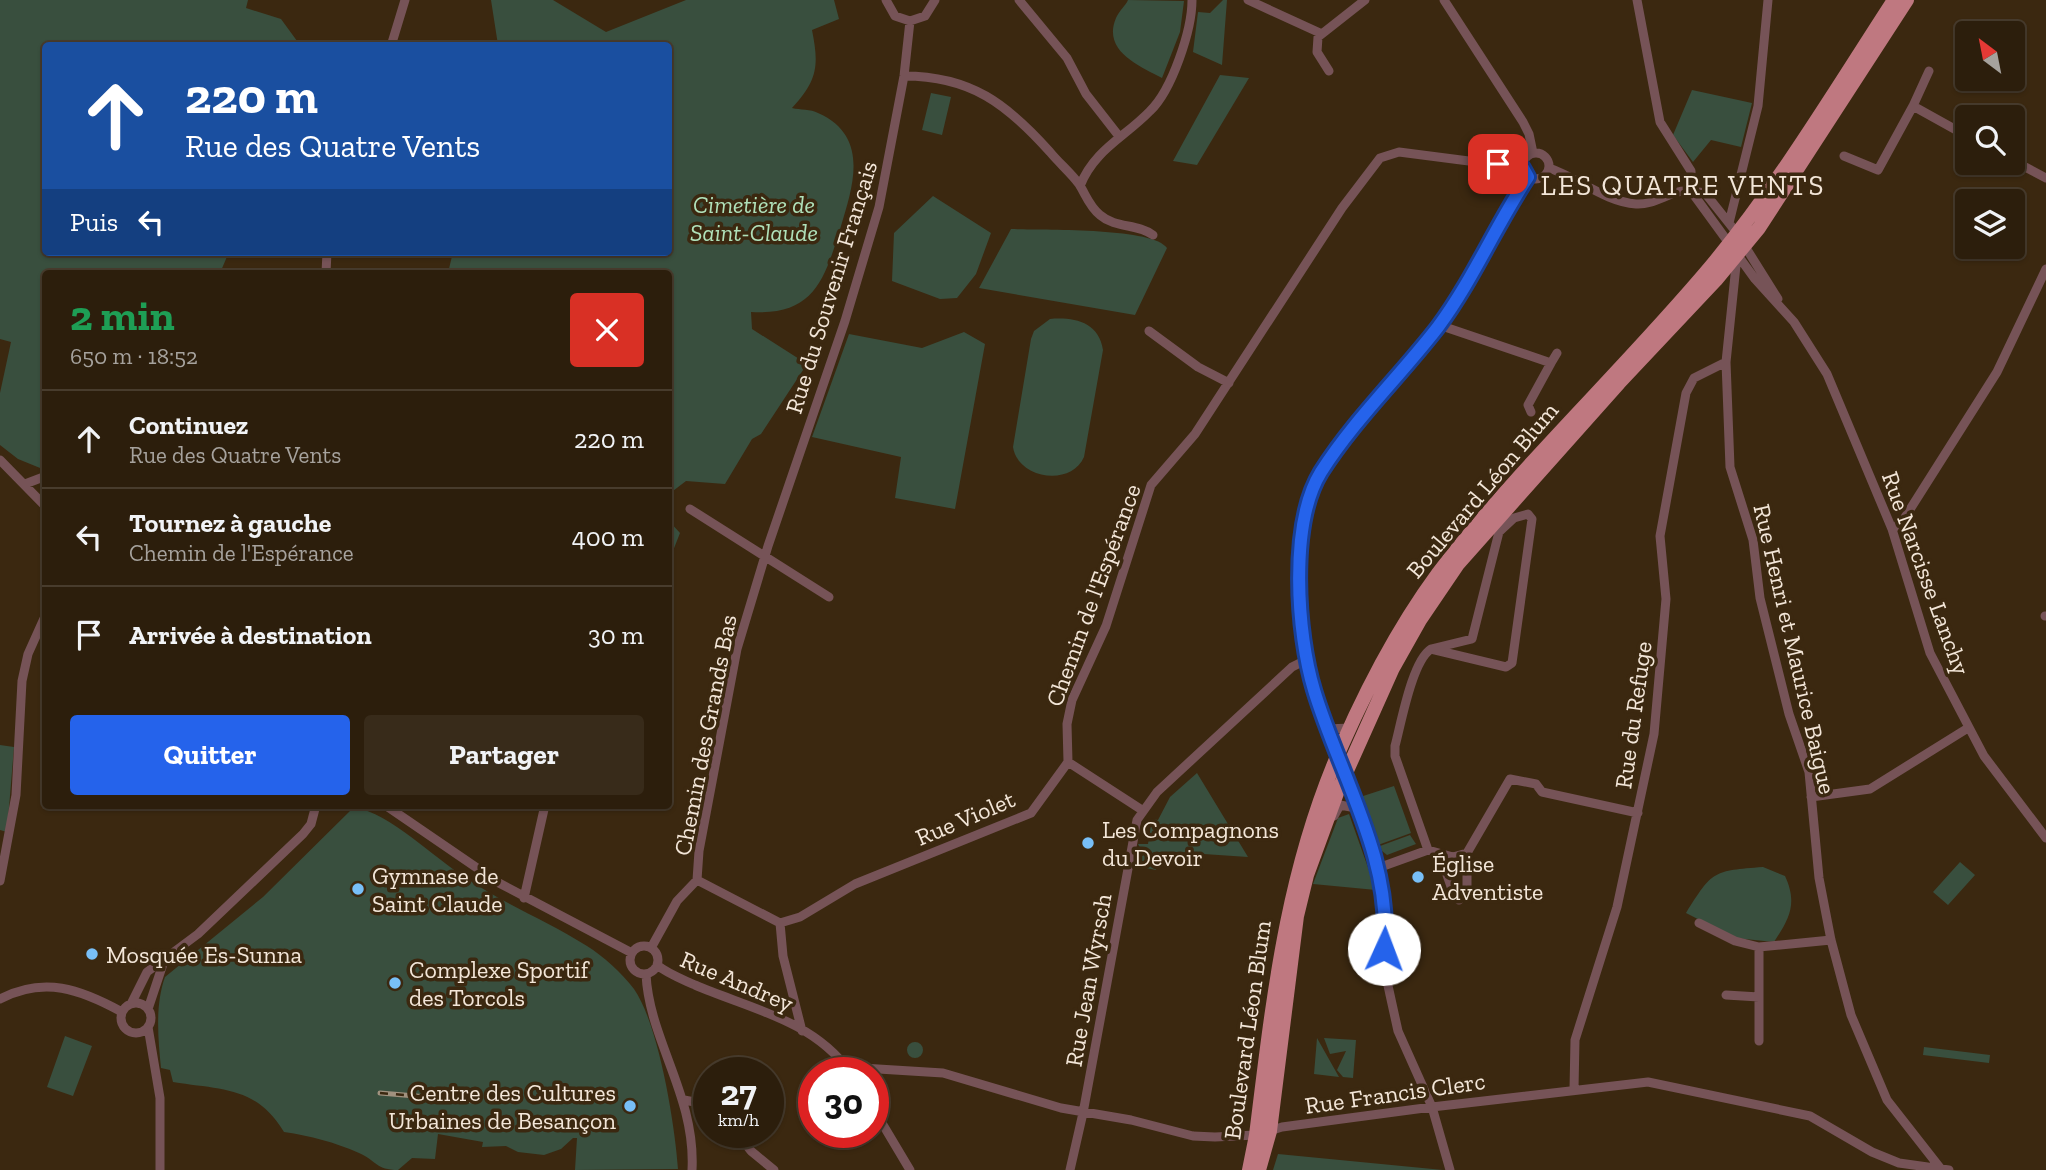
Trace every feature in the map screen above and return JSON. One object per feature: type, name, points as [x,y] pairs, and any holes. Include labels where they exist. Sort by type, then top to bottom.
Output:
[{"type":"main road","name":"Boulevard Léon Blum","points":[[1259,1170],[1286,914],[1300,859],[1336,758],[1350,728],[1412,614],[1451,556],[1732,232],[1832,97],[1894,0]]},
{"type":"main road","name":"Boulevard Léon Blum","points":[[1248,1170],[1263,1133],[1295,929],[1307,874],[1393,668],[1420,620],[1458,564],[1741,250],[1907,0]]},
{"type":"street","points":[[392,42],[405,0]]},
{"type":"street","points":[[886,0],[895,16],[910,21],[925,16],[934,0]]},
{"type":"street","points":[[1019,0],[1066,58],[1086,94],[1118,135]]},
{"type":"street","points":[[1080,186],[1097,155],[1118,135],[1151,111],[1162,96],[1186,37],[1192,0]]},
{"type":"street","points":[[1248,0],[1320,33]]},
{"type":"street","points":[[1329,71],[1317,52],[1320,33],[1366,0]]},
{"type":"street","points":[[1444,0],[1530,134],[1533,153]]},
{"type":"street","points":[[1637,0],[1660,122],[1691,171],[1691,191],[1732,232]]},
{"type":"street","points":[[1732,232],[1758,106],[1768,0]]},
{"type":"street","name":"Rue du Souvenir Français","points":[[764,558],[873,232],[885,183],[904,76],[910,21]]},
{"type":"street","points":[[1844,156],[1878,170],[1929,71]]},
{"type":"street","points":[[904,76],[929,76],[989,96],[1020,119],[1080,186],[1087,201],[1101,216],[1117,225],[1143,227],[1153,235]]},
{"type":"street","points":[[1913,106],[1955,129]]},
{"type":"street","name":"Chemin de l'Espérance","points":[[1068,762],[1068,724],[1072,700],[1107,626],[1147,492],[1195,434],[1342,208],[1380,158],[1399,152],[1525,172]]},
{"type":"street","points":[[1533,153],[1546,156],[1549,168]]},
{"type":"street","points":[[1450,1170],[1432,1107],[1398,1031],[1385,979],[1386,921],[1378,868],[1336,758],[1306,660],[1300,550],[1308,509],[1320,474],[1439,325],[1525,172],[1524,160],[1533,153]]},
{"type":"street","points":[[2025,167],[2046,178]]},
{"type":"street","points":[[1549,168],[1580,180],[1616,200],[1630,203],[1658,200],[1681,190],[1705,193],[1732,232]]},
{"type":"street","points":[[1525,172],[1541,178],[1549,168]]},
{"type":"street","name":"Rue Narcisse Lanchy","points":[[1732,232],[1741,250],[1827,374],[1892,529],[1930,653],[1984,756],[2046,838]]},
{"type":"street","name":"Rue Henri et Maurice Baigue","points":[[1741,250],[1726,362],[1730,467],[1753,540],[1760,598],[1793,730],[1809,772],[1819,878],[1831,940],[1851,1015],[1886,1100],[1945,1169]]},
{"type":"street","points":[[1892,529],[1902,522],[1997,372],[2046,269]]},
{"type":"street","points":[[1439,325],[1551,363]]},
{"type":"street","points":[[1149,331],[1198,367],[1229,383]]},
{"type":"street","points":[[1531,412],[1528,405],[1557,353]]},
{"type":"street","name":"Rue du Refuge","points":[[1574,1089],[1575,1040],[1617,907],[1654,734],[1666,599],[1660,536],[1686,393],[1694,378],[1726,362]]},
{"type":"street","points":[[0,460],[42,503]]},
{"type":"street","points":[[25,484],[42,477]]},
{"type":"street","points":[[690,509],[829,597]]},
{"type":"street","points":[[1428,850],[1395,756],[1395,746],[1416,675],[1423,656],[1431,649],[1472,639],[1499,532],[1514,518],[1528,514],[1532,519],[1529,547],[1512,663],[1506,667],[1431,649]]},
{"type":"street","name":"Chemin des Grands Bas","points":[[651,948],[677,901],[697,880],[699,851],[737,649],[764,558]]},
{"type":"street","points":[[0,881],[16,795],[22,681],[28,654],[42,623]]},
{"type":"street","name":"Rue Jean Wyrsch","points":[[1070,1170],[1083,1113],[1134,828],[1142,810],[1292,667],[1306,660]]},
{"type":"street","points":[[1327,729],[1350,728]]},
{"type":"street","points":[[1811,797],[1870,789],[1968,728]]},
{"type":"street","points":[[1068,762],[1142,810]]},
{"type":"street","name":"Rue Violet","points":[[780,923],[800,917],[855,884],[1031,813],[1068,762]]},
{"type":"street","points":[[1440,855],[1454,895],[1459,900],[1467,891],[1468,853],[1510,779],[1536,784],[1542,792],[1638,813]]},
{"type":"street","name":"Boulevard Léon Blum","points":[[1307,874],[1338,808],[1345,804],[1356,808]]},
{"type":"street","points":[[151,1046],[139,1033],[126,1029],[121,1021],[122,1012],[131,1004],[147,972],[198,934],[303,834],[311,824],[315,809]]},
{"type":"street","points":[[391,809],[524,898],[632,953]]},
{"type":"street","points":[[524,898],[544,809]]},
{"type":"street","points":[[1378,868],[1428,850],[1453,857],[1468,853]]},
{"type":"street","points":[[697,880],[780,923]]},
{"type":"street","name":"Rue Andrey","points":[[780,923],[783,956],[802,1031]]},
{"type":"street","points":[[1699,923],[1735,942],[1759,947],[1831,940]]},
{"type":"street","points":[[642,946],[651,948],[656,954],[657,965],[646,974],[634,970],[630,962],[632,953],[642,946]]},
{"type":"street","points":[[1759,947],[1759,1041]]},
{"type":"street","points":[[160,1170],[160,1098],[148,1027],[151,1018],[148,1009],[156,978],[165,959]]},
{"type":"street","name":"Rue Andrey","points":[[657,965],[724,998],[774,1014],[838,1057]]},
{"type":"street","points":[[646,974],[650,1001],[684,1100],[692,1170]]},
{"type":"street","points":[[0,999],[27,987],[54,985],[122,1012]]},
{"type":"street","points":[[1726,995],[1759,997]]},
{"type":"street","points":[[131,1004],[140,1003],[148,1009]]},
{"type":"street","points":[[139,1033],[148,1027]]},
{"type":"street","name":"Rue Francis Clerc","points":[[889,1071],[943,1073],[1083,1113],[1193,1136],[1263,1133],[1432,1107],[1647,1082],[1779,1107],[1830,1125],[1872,1152],[1899,1163],[1945,1169]]},
{"type":"street","points":[[684,1100],[693,1102]]},
{"type":"street","points":[[889,1135],[910,1170]]},
{"type":"street","points":[[748,1148],[774,1170]]},
{"type":"green space","points":[[0,0],[248,0],[246,8],[281,19],[298,42],[42,42],[42,256],[227,256],[221,270],[42,270],[42,469],[18,459],[0,445],[0,393],[11,342],[0,339]]},
{"type":"green space","name":"Cimetière de Saint-Claude","points":[[491,0],[553,0],[606,32],[686,0],[834,0],[839,19],[812,30],[816,63],[812,80],[792,108],[818,113],[834,123],[845,135],[854,163],[850,195],[829,262],[814,290],[790,308],[773,312],[751,312],[752,329],[807,364],[761,434],[752,439],[725,484],[686,481],[672,492],[672,270],[449,270],[452,256],[672,256],[672,42],[498,42]]},
{"type":"green space","points":[[1128,0],[1184,1],[1180,32],[1162,78],[1125,56],[1114,40],[1116,18]]},
{"type":"green space","points":[[1223,0],[1227,0],[1222,65],[1193,52],[1198,12],[1210,13]]},
{"type":"green space","points":[[1220,75],[1249,78],[1197,165],[1173,161]]},
{"type":"green space","points":[[1692,90],[1752,103],[1741,147],[1711,140],[1693,162],[1673,135]]},
{"type":"green space","points":[[931,93],[951,97],[942,135],[922,130]]},
{"type":"green space","points":[[933,196],[991,233],[976,274],[957,298],[940,299],[892,281],[894,233]]},
{"type":"green space","points":[[1011,229],[1119,233],[1158,241],[1167,248],[1135,315],[979,288]]},
{"type":"green space","points":[[1050,319],[1068,319],[1091,327],[1101,341],[1103,350],[1084,457],[1068,473],[1057,475],[1034,472],[1024,466],[1013,447],[1031,339],[1034,331]]},
{"type":"green space","points":[[964,332],[985,344],[955,509],[895,498],[901,457],[812,437],[849,334],[922,348]]},
{"type":"green space","points":[[672,524],[680,533],[672,553]]},
{"type":"green space","points":[[0,745],[14,747],[7,832],[0,830]]},
{"type":"green space","points":[[1197,773],[1248,857],[1174,852],[1173,859],[1158,859],[1156,870],[1136,866],[1138,858],[1144,855],[1138,844],[1148,844],[1152,819],[1158,820],[1170,797]]},
{"type":"green space","points":[[1394,786],[1411,833],[1378,845],[1360,797]]},
{"type":"green space","name":"Complexe Sportif des Torcols","points":[[352,809],[361,809],[397,827],[481,887],[587,946],[624,977],[643,1005],[664,1076],[678,1169],[575,1170],[577,1138],[573,1138],[561,1149],[544,1155],[518,1152],[506,1146],[482,1147],[483,1142],[438,1134],[435,1159],[412,1158],[398,1170],[391,1170],[341,1146],[284,1132],[262,1106],[249,1098],[222,1089],[173,1082],[170,1070],[161,1068],[159,1045],[159,1010],[165,977],[263,897]]},
{"type":"green space","points":[[1349,814],[1376,890],[1313,884],[1338,818]]},
{"type":"green space","points":[[1410,835],[1416,844],[1387,855],[1382,851],[1380,846]]},
{"type":"green space","points":[[1960,862],[1975,875],[1948,905],[1933,892]]},
{"type":"green space","points":[[1763,867],[1785,876],[1791,895],[1790,911],[1774,942],[1735,938],[1686,913],[1702,888],[1716,875]]},
{"type":"green space","points":[[65,1036],[92,1046],[73,1096],[47,1087]]},
{"type":"green space","points":[[1317,1038],[1339,1077],[1314,1074]]},
{"type":"green space","points":[[1324,1038],[1356,1040],[1353,1078],[1343,1077],[1337,1070],[1346,1051],[1330,1054]]},
{"type":"green space","points":[[915,1042],[921,1044],[921,1056],[915,1058],[909,1056],[907,1050],[909,1044]]},
{"type":"green space","points":[[1924,1047],[1990,1055],[1989,1063],[1923,1055]]},
{"type":"green space","points":[[1278,1154],[1443,1170],[1273,1170]]},
{"type":"railway","points":[[380,1093],[475,1101]]},
{"type":"place","name":"Les Compagnons du Devoir","points":[[1088,843]]},
{"type":"place","name":"Église Adventiste","points":[[1418,877]]},
{"type":"place","name":"Gymnase de Saint Claude","points":[[358,889]]},
{"type":"place","name":"Mosquée Es-Sunna","points":[[92,954]]},
{"type":"place","name":"Complexe Sportif des Torcols","points":[[395,983]]},
{"type":"place","name":"Centre des Cultures Urbaines de Besançon","points":[[630,1106]]},
{"type":"district","name":"LES QUATRE VENTS","points":[[1683,185]]},
{"type":"route","points":[[1384,949],[1387,926],[1381,878],[1332,745],[1306,660],[1299,572],[1300,550],[1308,509],[1320,474],[1439,325],[1528,177],[1523,168],[1498,164]]}]
